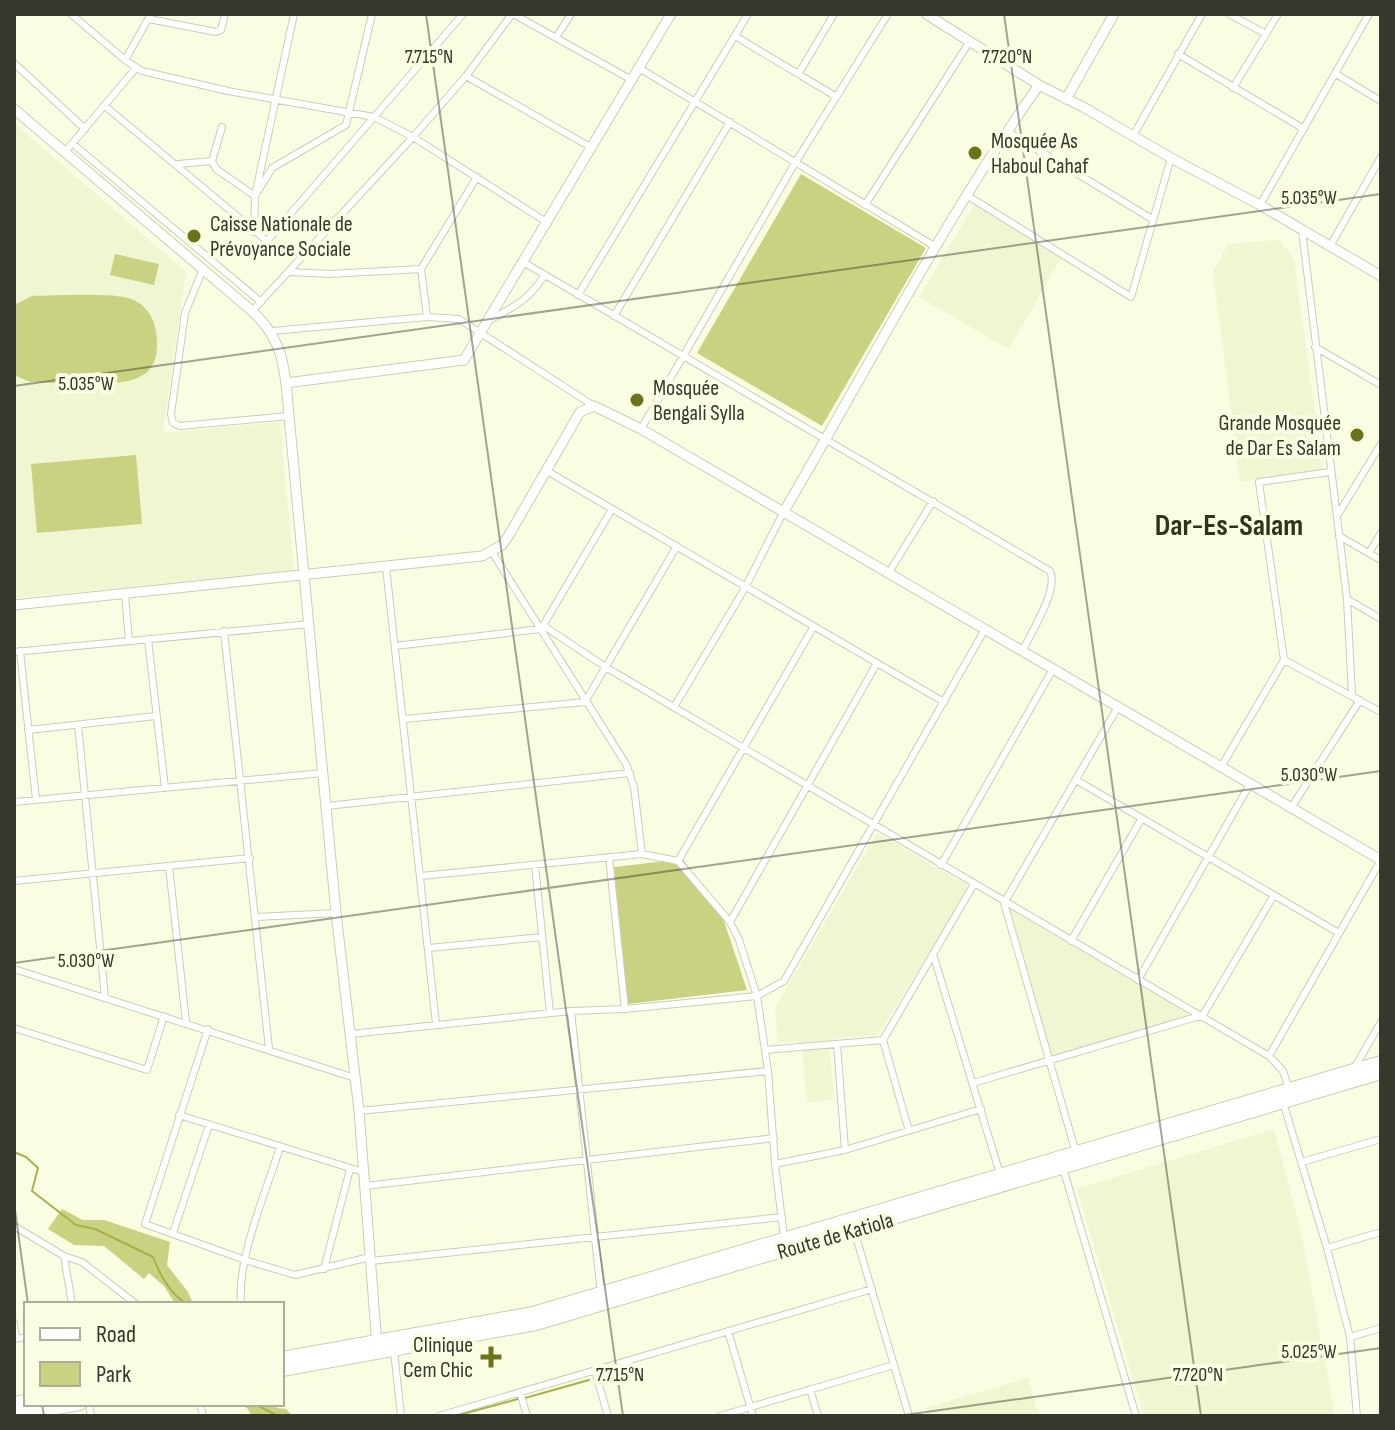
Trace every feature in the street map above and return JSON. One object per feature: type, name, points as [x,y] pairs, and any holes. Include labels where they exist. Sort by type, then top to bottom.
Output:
[{"type":"highway","name":"Route de Katiola","points":[[284,1370],[601,1294],[1381,1062]]},
{"type":"highway","name":"Route de Katiola","points":[[284,1358],[377,1347],[394,1351],[548,1321],[1381,1073]]},
{"type":"highway","points":[[14,1415],[68,1406]]},
{"type":"street","points":[[71,14],[136,68],[277,101],[374,117],[413,137],[548,223]]},
{"type":"street","points":[[125,60],[150,16],[216,32],[221,30],[225,14]]},
{"type":"street","points":[[254,232],[255,196],[294,14]]},
{"type":"street","points":[[255,196],[272,168],[346,125],[372,14]]},
{"type":"street","points":[[105,106],[254,232],[269,241],[463,14]]},
{"type":"street","points":[[252,311],[413,137],[466,76],[512,14],[557,36],[632,80]]},
{"type":"street","points":[[557,36],[571,14]]},
{"type":"street","points":[[286,383],[462,361],[548,223],[671,14]]},
{"type":"street","points":[[578,295],[748,14]]},
{"type":"street","points":[[799,73],[834,14]]},
{"type":"street","points":[[641,429],[795,163],[888,14]]},
{"type":"street","points":[[927,14],[1039,85],[1260,205],[1381,276]]},
{"type":"street","points":[[1133,136],[1202,14]]},
{"type":"street","points":[[1229,14],[1266,34]]},
{"type":"street","points":[[1233,88],[1278,14]]},
{"type":"street","points":[[1260,205],[1369,14]]},
{"type":"street","points":[[1066,99],[1111,15]]},
{"type":"street","points":[[735,36],[835,96]]},
{"type":"street","points":[[865,205],[970,41]]},
{"type":"street","points":[[1178,54],[1304,129]]},
{"type":"street","points":[[14,63],[85,129]]},
{"type":"street","points":[[65,152],[136,68]]},
{"type":"street","points":[[639,68],[936,247]]},
{"type":"street","points":[[1336,74],[1381,101]]},
{"type":"street","points":[[466,76],[592,148]]},
{"type":"street","points":[[674,707],[745,588],[783,513],[936,247],[1039,85]]},
{"type":"street","points":[[14,109],[252,311],[272,331],[283,361],[336,913],[359,1111],[377,1347]]},
{"type":"street","points":[[614,316],[730,122]]},
{"type":"street","points":[[222,127],[212,161],[216,169],[255,196]]},
{"type":"street","points":[[1007,131],[1152,219]]},
{"type":"street","points":[[73,144],[261,302]]},
{"type":"street","points":[[1330,246],[1381,157]]},
{"type":"street","points":[[968,196],[1131,297],[1171,158]]},
{"type":"street","points":[[177,164],[212,161]]},
{"type":"street","points":[[427,317],[421,269],[477,177]]},
{"type":"street","points":[[1302,230],[1347,599],[1352,695]]},
{"type":"street","points":[[523,262],[1050,571],[1053,576],[1052,589],[1022,652]]},
{"type":"street","points":[[203,269],[185,313],[171,414],[173,423],[180,426],[289,416]]},
{"type":"street","points":[[290,272],[329,274],[421,269]]},
{"type":"street","points":[[483,327],[519,306],[545,275]]},
{"type":"street","points":[[272,331],[427,317],[459,319],[483,327],[594,406],[641,429],[1381,860],[1269,1056]]},
{"type":"street","points":[[1315,347],[1381,385]]},
{"type":"street","points":[[14,605],[482,556],[492,552],[509,535],[580,412],[594,406]]},
{"type":"street","points":[[1337,516],[1381,444]]},
{"type":"street","points":[[547,471],[944,702]]},
{"type":"street","points":[[1221,767],[1284,660],[1259,482],[1330,472]]},
{"type":"street","points":[[888,574],[933,501]]},
{"type":"street","points":[[542,628],[612,509]]},
{"type":"street","points":[[1369,553],[1381,533]]},
{"type":"street","points":[[1339,536],[1381,560]]},
{"type":"street","points":[[585,702],[677,546]]},
{"type":"street","points":[[492,552],[630,773],[642,854]]},
{"type":"street","points":[[386,567],[436,1024]]},
{"type":"street","points":[[125,595],[129,641]]},
{"type":"street","points":[[1347,599],[1381,619]]},
{"type":"street","points":[[36,800],[17,652],[310,624]]},
{"type":"street","points":[[678,861],[814,626]]},
{"type":"street","points":[[395,646],[542,628],[1004,903],[1203,1015],[1269,1056],[1283,1071],[1289,1089]]},
{"type":"street","points":[[224,631],[269,1049]]},
{"type":"street","points":[[351,1034],[757,996],[778,986],[784,981],[984,631]]},
{"type":"street","points":[[148,639],[165,788]]},
{"type":"street","points":[[1284,660],[1381,712]]},
{"type":"street","points":[[730,922],[877,663]]},
{"type":"street","points":[[941,865],[1053,669]]},
{"type":"street","points":[[1290,809],[1360,700]]},
{"type":"street","points":[[404,719],[585,702]]},
{"type":"street","points":[[1076,1153],[1004,903],[1118,707]]},
{"type":"street","points":[[28,730],[156,716]]},
{"type":"street","points":[[78,725],[105,997]]},
{"type":"street","points":[[14,802],[323,773]]},
{"type":"street","points":[[327,806],[630,773]]},
{"type":"street","points":[[1076,780],[1339,933]]},
{"type":"street","points":[[1138,980],[1250,784]]},
{"type":"street","points":[[1071,941],[1142,818]]},
{"type":"street","points":[[421,876],[642,854],[678,861],[730,922],[757,996],[768,1071],[784,1238]]},
{"type":"street","points":[[609,857],[625,1009]]},
{"type":"street","points":[[14,881],[250,858]]},
{"type":"street","points":[[535,865],[550,1013]]},
{"type":"street","points":[[169,866],[186,1022]]},
{"type":"street","points":[[909,1131],[883,1040],[974,884]]},
{"type":"street","points":[[973,1083],[1203,1015],[1274,895]]},
{"type":"street","points":[[256,917],[336,913]]},
{"type":"street","points":[[429,948],[542,937]]},
{"type":"street","points":[[933,954],[1000,1174]]},
{"type":"street","points":[[14,969],[355,1078]]},
{"type":"street","points":[[571,1011],[601,1294]]},
{"type":"street","points":[[14,1028],[147,1070],[164,1016]]},
{"type":"street","points":[[1354,1070],[1381,1022]]},
{"type":"street","points":[[208,1029],[144,1223],[245,1260],[295,1275],[371,1259],[594,1239],[782,1217]]},
{"type":"street","points":[[765,1050],[883,1040]]},
{"type":"street","points":[[837,1044],[845,1150]]},
{"type":"street","points":[[359,1111],[768,1071]]},
{"type":"street","points":[[1283,1102],[1350,1337],[1357,1416]]},
{"type":"street","points":[[775,1164],[845,1150],[981,1109]]},
{"type":"street","points":[[179,1115],[363,1172]]},
{"type":"street","points":[[173,1233],[209,1125]]},
{"type":"street","points":[[365,1186],[774,1138]]},
{"type":"street","points":[[1302,1162],[1381,1139]]},
{"type":"street","points":[[241,1302],[240,1283],[245,1260],[280,1147]]},
{"type":"street","points":[[1063,1168],[1136,1416]]},
{"type":"street","points":[[324,1269],[350,1169]]},
{"type":"street","points":[[14,1226],[64,1256],[82,1262],[133,1302]]},
{"type":"street","points":[[854,1230],[909,1416]]},
{"type":"street","points":[[1327,1248],[1381,1232]]},
{"type":"street","points":[[64,1256],[72,1302]]},
{"type":"street","points":[[439,1416],[872,1289]]},
{"type":"street","points":[[14,1323],[15,1339]]},
{"type":"street","points":[[1350,1337],[1381,1328]]},
{"type":"street","points":[[728,1331],[753,1416]]},
{"type":"street","points":[[394,1351],[401,1416]]},
{"type":"street","points":[[720,1416],[894,1365]]},
{"type":"street","points":[[595,1371],[608,1416]]},
{"type":"street","points":[[810,1389],[818,1416]]},
{"type":"street","points":[[520,1392],[527,1416]]},
{"type":"shaded area","points":[[14,123],[186,272],[163,433],[280,422],[294,571],[14,598]]},
{"type":"shaded area","points":[[974,205],[1061,258],[1009,349],[919,297]]},
{"type":"shaded area","points":[[1280,240],[1294,260],[1323,470],[1240,482],[1213,272],[1228,244]]},
{"type":"shaded area","points":[[877,833],[970,887],[878,1035],[829,1039],[834,1099],[807,1103],[801,1041],[778,1043],[775,1008]]},
{"type":"shaded area","points":[[1004,903],[1203,1015],[1048,1061]]},
{"type":"shaded area","points":[[1274,1129],[1302,1236],[1335,1416],[1144,1416],[1077,1189]]},
{"type":"shaded area","points":[[1028,1378],[1039,1416],[928,1416],[926,1408]]},
{"type":"green space","points":[[801,174],[926,248],[822,426],[697,353]]},
{"type":"green space","points":[[115,254],[159,264],[154,285],[110,275]]},
{"type":"green space","points":[[32,296],[110,296],[136,301],[148,312],[155,327],[157,349],[154,362],[139,377],[115,383],[30,382],[14,375],[14,305]]},
{"type":"green space","points":[[136,455],[142,524],[37,533],[31,464]]},
{"type":"green space","points":[[683,859],[724,921],[747,990],[628,1004],[614,867]]},
{"type":"green space","points":[[62,1209],[83,1220],[104,1220],[170,1242],[167,1265],[192,1302],[174,1302],[165,1287],[149,1273],[144,1279],[104,1246],[74,1245],[48,1229]]},
{"type":"green space","points":[[242,1406],[276,1406],[293,1416],[252,1416]]},
{"type":"waterway","points":[[14,1152],[26,1157],[38,1168],[32,1191],[76,1225],[95,1229],[153,1257],[167,1284],[185,1302]]},
{"type":"waterway","points":[[525,1398],[589,1380]]},
{"type":"waterway","points":[[455,1416],[518,1399]]},
{"type":"waterway","points":[[259,1406],[278,1416]]},
{"type":"place","name":"Mosquée As Haboul Cahaf","points":[[975,153]]},
{"type":"place","name":"Caisse Nationale de Prévoyance Sociale","points":[[194,236]]},
{"type":"place","name":"Mosquée Bengali Sylla","points":[[637,400]]},
{"type":"place","name":"Grande Mosquée de Dar Es Salam","points":[[1357,435]]},
{"type":"place","name":"Clinique Cem Chic","points":[[491,1357]]},
{"type":"district","name":"Dar-Es-Salam","points":[[1229,525]]}]
